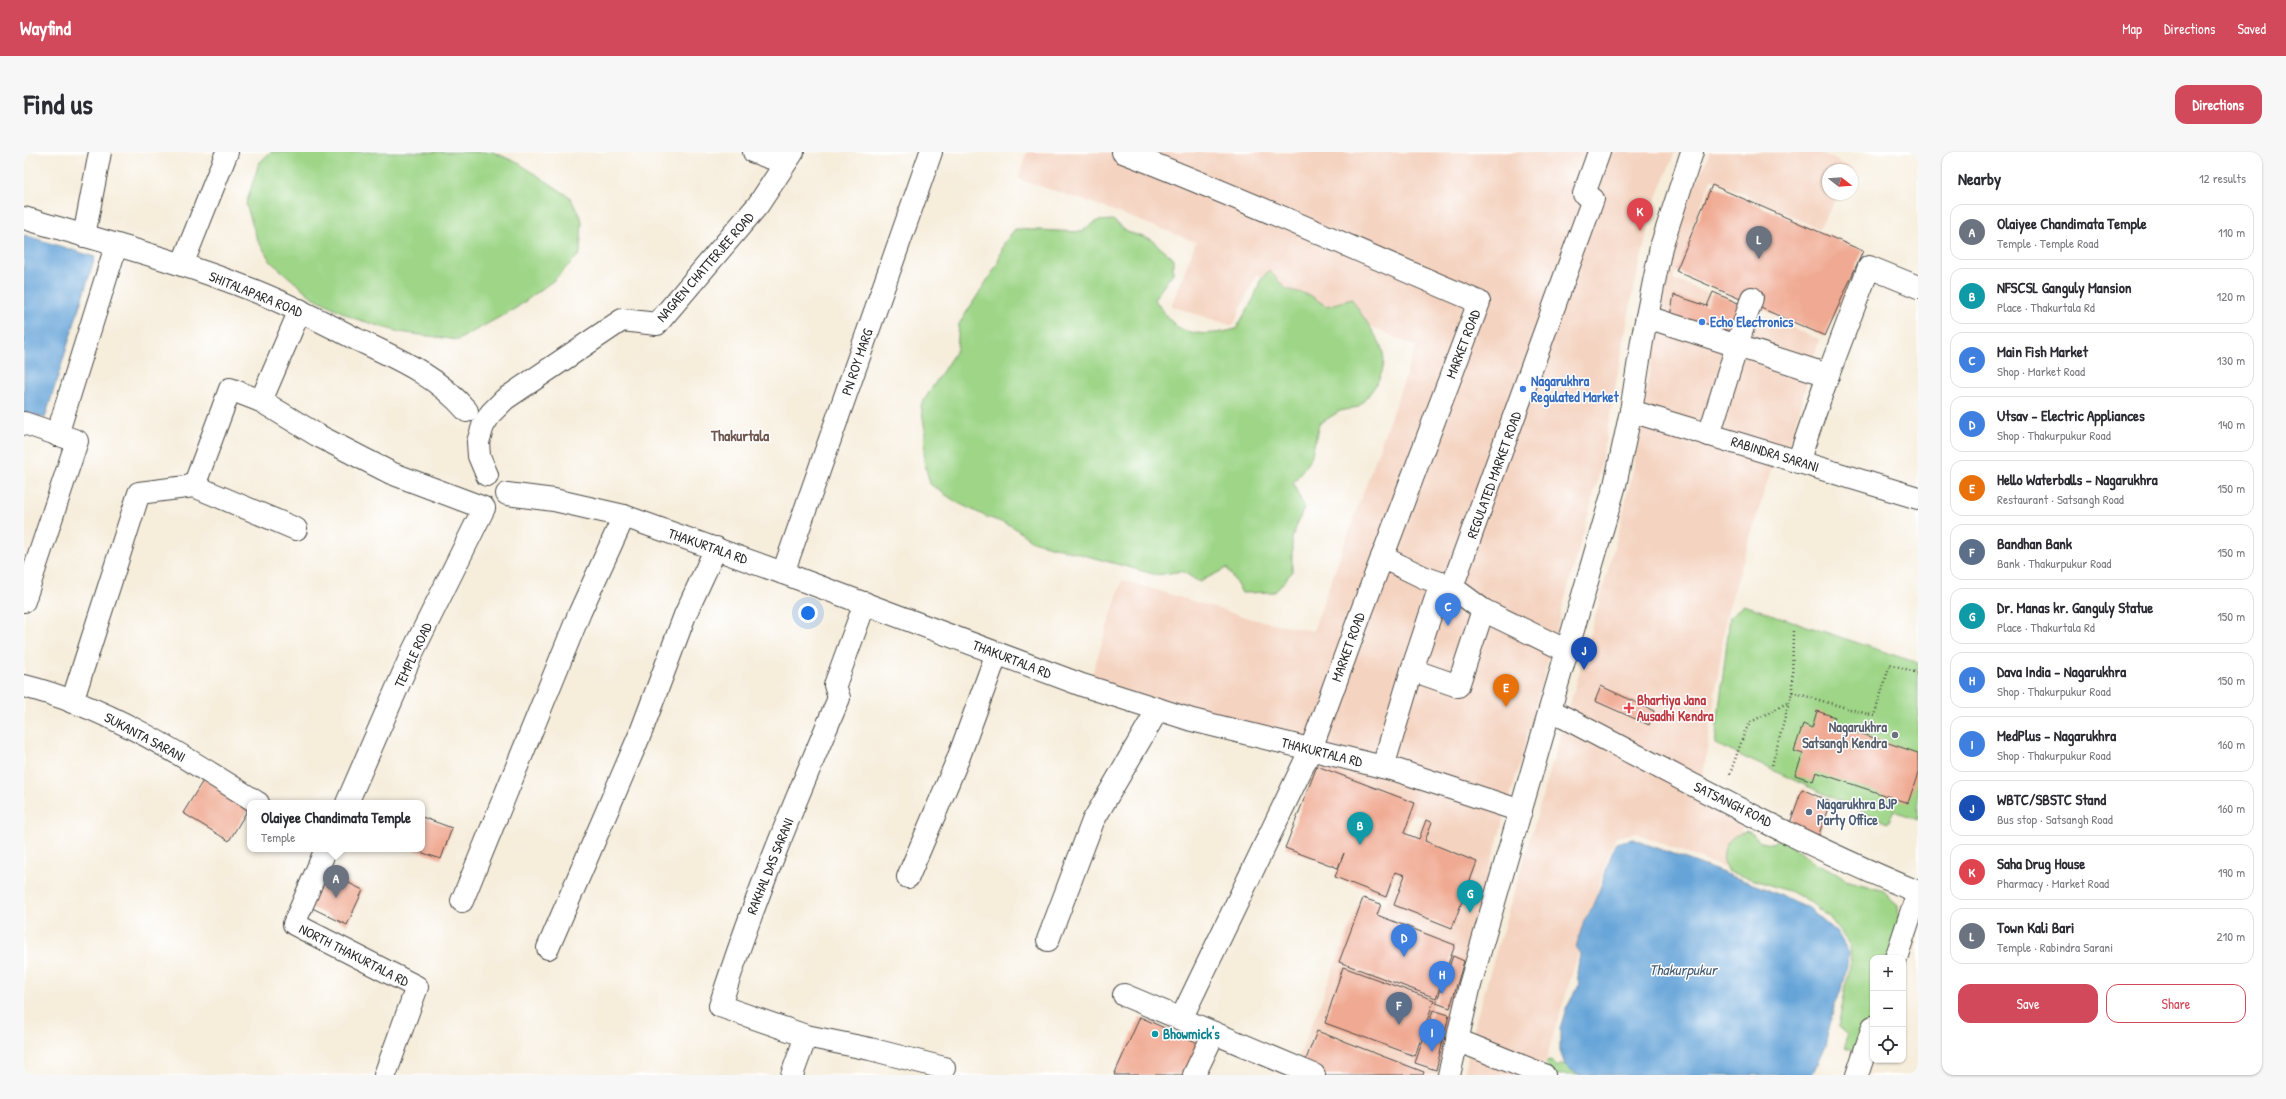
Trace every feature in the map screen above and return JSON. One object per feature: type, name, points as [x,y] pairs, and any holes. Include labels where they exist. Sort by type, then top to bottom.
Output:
[{"type":"main road","points":[[84,236],[100,152]]},
{"type":"main road","points":[[182,265],[227,152]]},
{"type":"main road","points":[[754,152],[789,158]]},
{"type":"main road","name":"PN ROY MARG","points":[[783,573],[931,152]]},
{"type":"main road","name":"MARKET ROAD","points":[[1123,152],[1220,189],[1344,245],[1480,302],[1311,749],[1181,1019]]},
{"type":"main road","name":"REGULATED MARKET ROAD","points":[[1384,767],[1412,670],[1447,585],[1593,199],[1584,194],[1599,152]]},
{"type":"main road","points":[[1449,1075],[1470,985],[1615,485],[1631,411],[1661,247],[1692,152]]},
{"type":"main road","name":"NAGAEN CHATTERJEE ROAD","points":[[487,475],[479,456],[478,442],[483,426],[491,413],[505,398],[622,320],[657,324],[758,205],[789,158]]},
{"type":"main road","name":"SHITALAPARA ROAD","points":[[24,218],[182,265],[254,290],[300,310],[429,376],[451,392],[467,410]]},
{"type":"main road","points":[[57,435],[116,246]]},
{"type":"main road","points":[[1798,462],[1828,374],[1869,267],[1918,287]]},
{"type":"main road","points":[[1709,435],[1752,298]]},
{"type":"main road","points":[[261,401],[300,310]]},
{"type":"main road","points":[[1647,317],[1828,374]]},
{"type":"main road","points":[[194,486],[230,389],[261,401],[317,435],[391,473],[484,508]]},
{"type":"main road","points":[[478,442],[467,410],[491,413]]},
{"type":"main road","name":"RABINDRA SARANI","points":[[1631,411],[1918,498]]},
{"type":"main road","points":[[24,423],[77,441],[24,601]]},
{"type":"main road","points":[[484,508],[487,475]]},
{"type":"main road","points":[[484,508],[507,494],[487,475]]},
{"type":"main road","points":[[72,702],[139,493],[194,486],[296,529]]},
{"type":"main road","name":"THAKURTALA RD","points":[[507,494],[554,500],[624,516],[865,603],[1082,686],[1158,709],[1384,767],[1520,812]]},
{"type":"main road","name":"TEMPLE ROAD","points":[[348,800],[413,651],[484,508]]},
{"type":"main road","points":[[462,901],[580,612],[624,516]]},
{"type":"main road","points":[[548,948],[641,732],[685,615],[716,548]]},
{"type":"main road","points":[[1382,558],[1423,577],[1447,585],[1483,610],[1567,651]]},
{"type":"main road","name":"RAKHAL DAS SARANI","points":[[806,1036],[720,1006],[740,940],[798,794],[839,698],[835,685],[865,603]]},
{"type":"main road","points":[[1412,670],[1458,686],[1483,610]]},
{"type":"main road","points":[[908,877],[958,759],[997,653]]},
{"type":"main road","name":"SUKANTA SARANI","points":[[24,686],[98,712],[150,737],[253,800]]},
{"type":"main road","points":[[1048,940],[1093,821],[1158,709]]},
{"type":"main road","name":"SATSANGH ROAD","points":[[1550,710],[1722,799],[1886,879],[1918,892]]},
{"type":"main road","name":"NORTH THAKURTALA RD","points":[[325,852],[294,924],[417,987],[385,1075]]},
{"type":"main road","points":[[1897,955],[1918,892]]},
{"type":"main road","points":[[1124,995],[1314,1075]]},
{"type":"main road","points":[[1194,1075],[1214,1033]]},
{"type":"main road","points":[[792,1075],[806,1036],[870,1049],[944,1068]]},
{"type":"main road","points":[[1857,1075],[1870,1036]]},
{"type":"main road","points":[[1457,1040],[1544,1075]]},
{"type":"path","points":[[1772,765],[1792,692],[1793,629]]},
{"type":"path","points":[[1792,692],[1874,716],[1890,664],[1918,673]]},
{"type":"path","points":[[1722,799],[1745,731],[1751,722],[1789,702]]},
{"type":"shaded area","points":[[1027,152],[1675,152],[1655,203],[1633,292],[1599,475],[1509,802],[1090,681],[1122,580],[1252,619],[1313,631],[1416,347],[1256,274],[1233,326],[1171,306],[1196,242],[1095,204],[1018,179]]},
{"type":"shaded area","points":[[1710,152],[1824,152],[1824,154],[1844,164],[1822,164],[1822,200],[1836,200],[1819,229],[1711,179],[1673,279],[1819,339],[1786,456],[1775,457],[1727,613],[1702,785],[1747,817],[1726,869],[1636,833],[1616,837],[1610,849],[1545,1063],[1531,1072],[1530,1075],[1464,1075],[1474,1026],[1581,667],[1619,530],[1638,446],[1660,310],[1684,211]]},
{"type":"shaded area","points":[[1314,756],[1505,814],[1489,871],[1441,1075],[1327,1075],[1297,1062],[1362,895],[1385,904],[1424,817],[1300,781]]},
{"type":"green space","points":[[271,152],[493,152],[520,164],[570,197],[582,221],[580,254],[554,280],[516,308],[458,340],[399,332],[353,318],[311,296],[271,262],[257,239],[246,204],[259,163]]},
{"type":"green space","points":[[1113,220],[1127,232],[1150,239],[1173,258],[1173,273],[1154,299],[1170,320],[1179,328],[1203,334],[1236,329],[1254,298],[1260,281],[1269,270],[1286,289],[1310,295],[1326,306],[1352,299],[1371,329],[1383,352],[1384,364],[1380,376],[1372,390],[1358,407],[1340,411],[1319,424],[1311,458],[1293,483],[1304,507],[1292,538],[1292,572],[1275,592],[1242,593],[1227,568],[1199,582],[1182,571],[1157,575],[1032,541],[1012,526],[987,517],[956,502],[930,484],[924,461],[925,430],[921,405],[957,349],[959,324],[997,265],[1004,243],[1015,229],[1081,232],[1097,221]]},
{"type":"green space","points":[[1744,605],[1918,663],[1918,820],[1894,811],[1888,823],[1715,744],[1730,616]]},
{"type":"green space","points":[[1747,831],[1754,835],[1760,842],[1772,844],[1780,839],[1789,843],[1815,864],[1829,869],[1846,880],[1884,891],[1898,906],[1899,923],[1890,955],[1870,955],[1870,1023],[1868,1031],[1854,1051],[1846,1047],[1847,1035],[1838,1027],[1851,960],[1850,946],[1829,917],[1811,903],[1791,892],[1727,871],[1724,864],[1724,851],[1726,845],[1734,836]]},
{"type":"green space","points":[[1548,1061],[1553,1062],[1558,1067],[1561,1064],[1570,1066],[1582,1075],[1548,1075],[1546,1064]]},
{"type":"water","points":[[24,235],[95,257],[45,418],[24,412]]},
{"type":"water","name":"Thakurpukur","points":[[1633,839],[1766,889],[1809,908],[1837,932],[1849,953],[1844,982],[1834,1007],[1825,1046],[1812,1075],[1578,1075],[1565,1065],[1560,1051],[1560,1028],[1566,1009],[1579,985],[1577,973],[1580,954],[1576,947],[1584,920],[1590,912],[1602,883],[1615,843]]},
{"type":"building","points":[[1712,185],[1863,251],[1825,336],[1676,271]]},
{"type":"building","points":[[1713,292],[1747,307],[1735,344],[1669,321],[1674,295],[1707,306]]},
{"type":"building","points":[[1601,686],[1654,711],[1649,725],[1595,701]]},
{"type":"building","points":[[1817,711],[1835,717],[1832,724],[1918,753],[1918,773],[1908,803],[1816,772],[1813,781],[1795,775],[1803,754],[1794,751],[1803,724],[1812,728]]},
{"type":"building","points":[[1317,766],[1415,803],[1404,833],[1419,839],[1426,820],[1432,822],[1425,841],[1477,862],[1452,928],[1394,905],[1405,875],[1395,872],[1386,897],[1335,877],[1344,853],[1338,868],[1285,848]]},
{"type":"building","points":[[204,779],[247,804],[247,811],[229,841],[183,813]]},
{"type":"building","points":[[1802,789],[1830,802],[1818,837],[1790,823]]},
{"type":"building","points":[[425,818],[452,828],[441,859],[420,852],[425,852]]},
{"type":"building","points":[[322,870],[363,890],[347,925],[306,905]]},
{"type":"building","points":[[1363,898],[1381,904],[1377,915],[1455,945],[1436,998],[1339,962]]},
{"type":"building","points":[[1453,956],[1464,961],[1450,1008],[1436,1003]]},
{"type":"building","points":[[1343,967],[1434,1000],[1415,1056],[1325,1023]]},
{"type":"building","points":[[1433,1010],[1449,1015],[1436,1070],[1415,1063]]},
{"type":"building","name":"Bhowmick's","points":[[1140,1017],[1216,1051],[1205,1075],[1114,1075]]},
{"type":"building","points":[[1317,1031],[1424,1072],[1423,1075],[1323,1075],[1303,1067]]},
{"type":"place","name":"Saha Drug House","points":[[1640,231]]},
{"type":"place","name":"Town Kali Bari","points":[[1759,259]]},
{"type":"place","name":"Echo Electronics","points":[[1702,322]]},
{"type":"place","name":"Nagarukhra Regulated Market","points":[[1523,389]]},
{"type":"place","name":"Main Fish Market","points":[[1448,626]]},
{"type":"place","name":"WBTC/SBSTC Stand","points":[[1584,670]]},
{"type":"place","name":"Hello Waterballs - Nagarukhra","points":[[1506,707]]},
{"type":"place","name":"Bhartiya Jana Ausadhi Kendra","points":[[1629,708]]},
{"type":"place","name":"Nagarukhra Satsangh Kendra","points":[[1895,735]]},
{"type":"place","name":"Nagarukhra BJP Party Office","points":[[1809,812]]},
{"type":"place","name":"NFSCSL Ganguly Mansion","points":[[1360,845]]},
{"type":"place","name":"Olaiyee Chandimata Temple","points":[[336,898]]},
{"type":"place","name":"Dr. Manas kr. Ganguly Statue","points":[[1470,913]]},
{"type":"place","name":"Utsav - Electric Appliances","points":[[1404,957]]},
{"type":"place","name":"Dava India - Nagarukhra","points":[[1442,994]]},
{"type":"place","name":"Bandhan Bank","points":[[1399,1025]]},
{"type":"place","name":"Bhowmick's","points":[[1155,1034]]},
{"type":"place","name":"MedPlus - Nagarukhra","points":[[1432,1052]]},
{"type":"district","name":"Thakurtala","points":[[740,436]]}]
